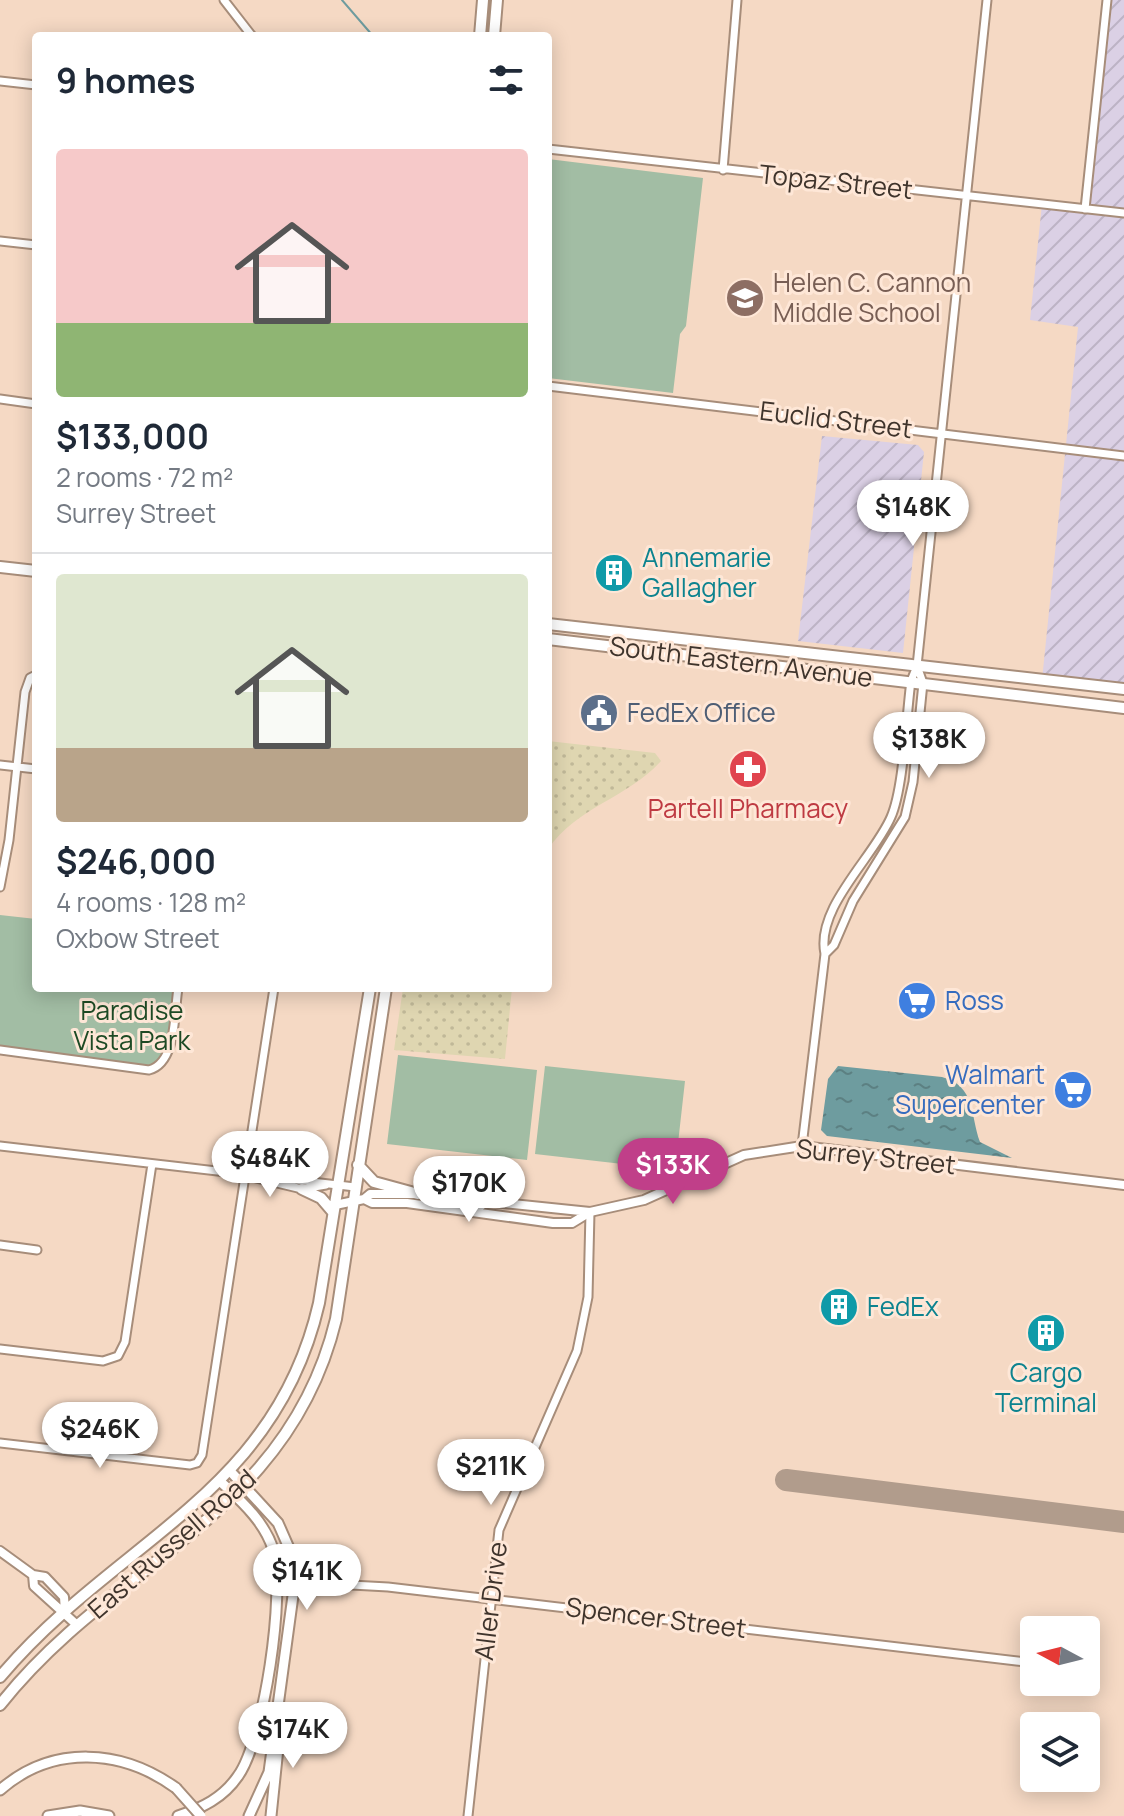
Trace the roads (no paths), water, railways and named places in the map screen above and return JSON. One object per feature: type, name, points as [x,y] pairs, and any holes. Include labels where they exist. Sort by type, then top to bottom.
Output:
[{"type":"main road","points":[[480,32],[483,0]]},
{"type":"main road","points":[[494,32],[497,0]]},
{"type":"main road","points":[[0,567],[32,571]]},
{"type":"main road","name":"South Eastern Avenue","points":[[552,624],[1124,689]]},
{"type":"main road","name":"South Eastern Avenue","points":[[552,640],[1124,708]]},
{"type":"main road","points":[[687,640],[689,657]]},
{"type":"main road","name":"East Russell Road","points":[[0,1677],[65,1611],[221,1482],[270,1422],[302,1362],[319,1303],[369,992]]},
{"type":"main road","name":"East Russell Road","points":[[0,1705],[46,1652],[236,1496],[290,1431],[321,1370],[336,1319],[358,1200],[355,1187],[385,992]]},
{"type":"main road","points":[[358,1165],[374,1182],[418,1194]]},
{"type":"main road","points":[[302,1189],[334,1208]]},
{"type":"main road","points":[[231,1472],[278,1523],[289,1548],[295,1581],[268,1778],[249,1816]]},
{"type":"main road","points":[[178,1816],[209,1804],[225,1792],[248,1761],[262,1709],[278,1581],[273,1550],[264,1529],[221,1482]]},
{"type":"main road","points":[[271,1816],[278,1762],[278,1722]]},
{"type":"main road","points":[[0,1790],[40,1765],[66,1758],[94,1756],[135,1764],[176,1788],[201,1816]]},
{"type":"main road","points":[[48,1816],[80,1811],[109,1816]]},
{"type":"street","points":[[224,0],[249,32]]},
{"type":"street","points":[[723,170],[737,0]]},
{"type":"street","points":[[802,1146],[825,954],[822,940],[832,914],[881,837],[894,808],[911,681],[917,666],[939,433],[987,0]]},
{"type":"street","points":[[1085,209],[1107,0]]},
{"type":"street","points":[[0,81],[32,85]]},
{"type":"street","name":"Topaz Street","points":[[552,149],[1124,213]]},
{"type":"street","points":[[0,241],[32,245]]},
{"type":"street","name":"Euclid Street","points":[[552,386],[1124,456]]},
{"type":"street","points":[[0,399],[32,403]]},
{"type":"street","points":[[825,954],[834,945],[853,901],[884,856],[905,817],[913,782],[923,683],[917,666]]},
{"type":"street","points":[[0,887],[19,767],[25,692],[32,679]]},
{"type":"street","points":[[0,765],[32,769]]},
{"type":"street","points":[[0,1050],[149,1070],[162,1066],[167,1056],[177,992]]},
{"type":"street","points":[[0,1443],[197,1463],[204,1448],[273,992]]},
{"type":"street","points":[[0,1146],[355,1187]]},
{"type":"street","name":"Surrey Street","points":[[334,1208],[370,1194],[418,1194],[590,1212],[644,1200],[744,1155],[802,1146],[1124,1185]]},
{"type":"street","points":[[0,1349],[103,1361],[118,1356],[125,1342],[152,1164]]},
{"type":"street","points":[[246,1175],[302,1189],[327,1185]]},
{"type":"street","name":"Surrey Street","points":[[358,1200],[553,1223],[572,1223],[590,1212]]},
{"type":"street","points":[[434,1207],[477,1209],[486,1202]]},
{"type":"street","name":"Aller Drive","points":[[468,1816],[495,1551],[506,1509],[563,1389],[577,1351],[589,1288],[590,1212]]},
{"type":"street","points":[[0,1245],[37,1250]]},
{"type":"street","points":[[0,1551],[33,1575],[45,1577],[64,1597],[65,1611]]},
{"type":"street","points":[[33,1575],[34,1586],[53,1607],[65,1611],[77,1625]]},
{"type":"street","name":"Spencer Street","points":[[278,1581],[490,1598],[1020,1661]]},
{"type":"water","points":[[838,1066],[942,1077],[953,1081],[961,1087],[970,1103],[980,1142],[1012,1158],[827,1136],[821,1130],[828,1079]]},
{"type":"waterway","points":[[342,0],[370,32]]},
{"type":"place","name":"Helen C. Cannon Middle School","points":[[745,298]]},
{"type":"place","name":"Annemarie Gallagher","points":[[614,573]]},
{"type":"place","name":"FedEx Office","points":[[599,713]]},
{"type":"place","name":"Partell Pharmacy","points":[[748,769]]},
{"type":"place","name":"Ross","points":[[917,1001]]},
{"type":"place","name":"Walmart Supercenter","points":[[1073,1090]]},
{"type":"place","name":"FedEx","points":[[839,1307]]},
{"type":"place","name":"Cargo Terminal","points":[[1046,1333]]},
{"type":"park label","name":"Paradise Vista Park","points":[[132,1026]]}]
